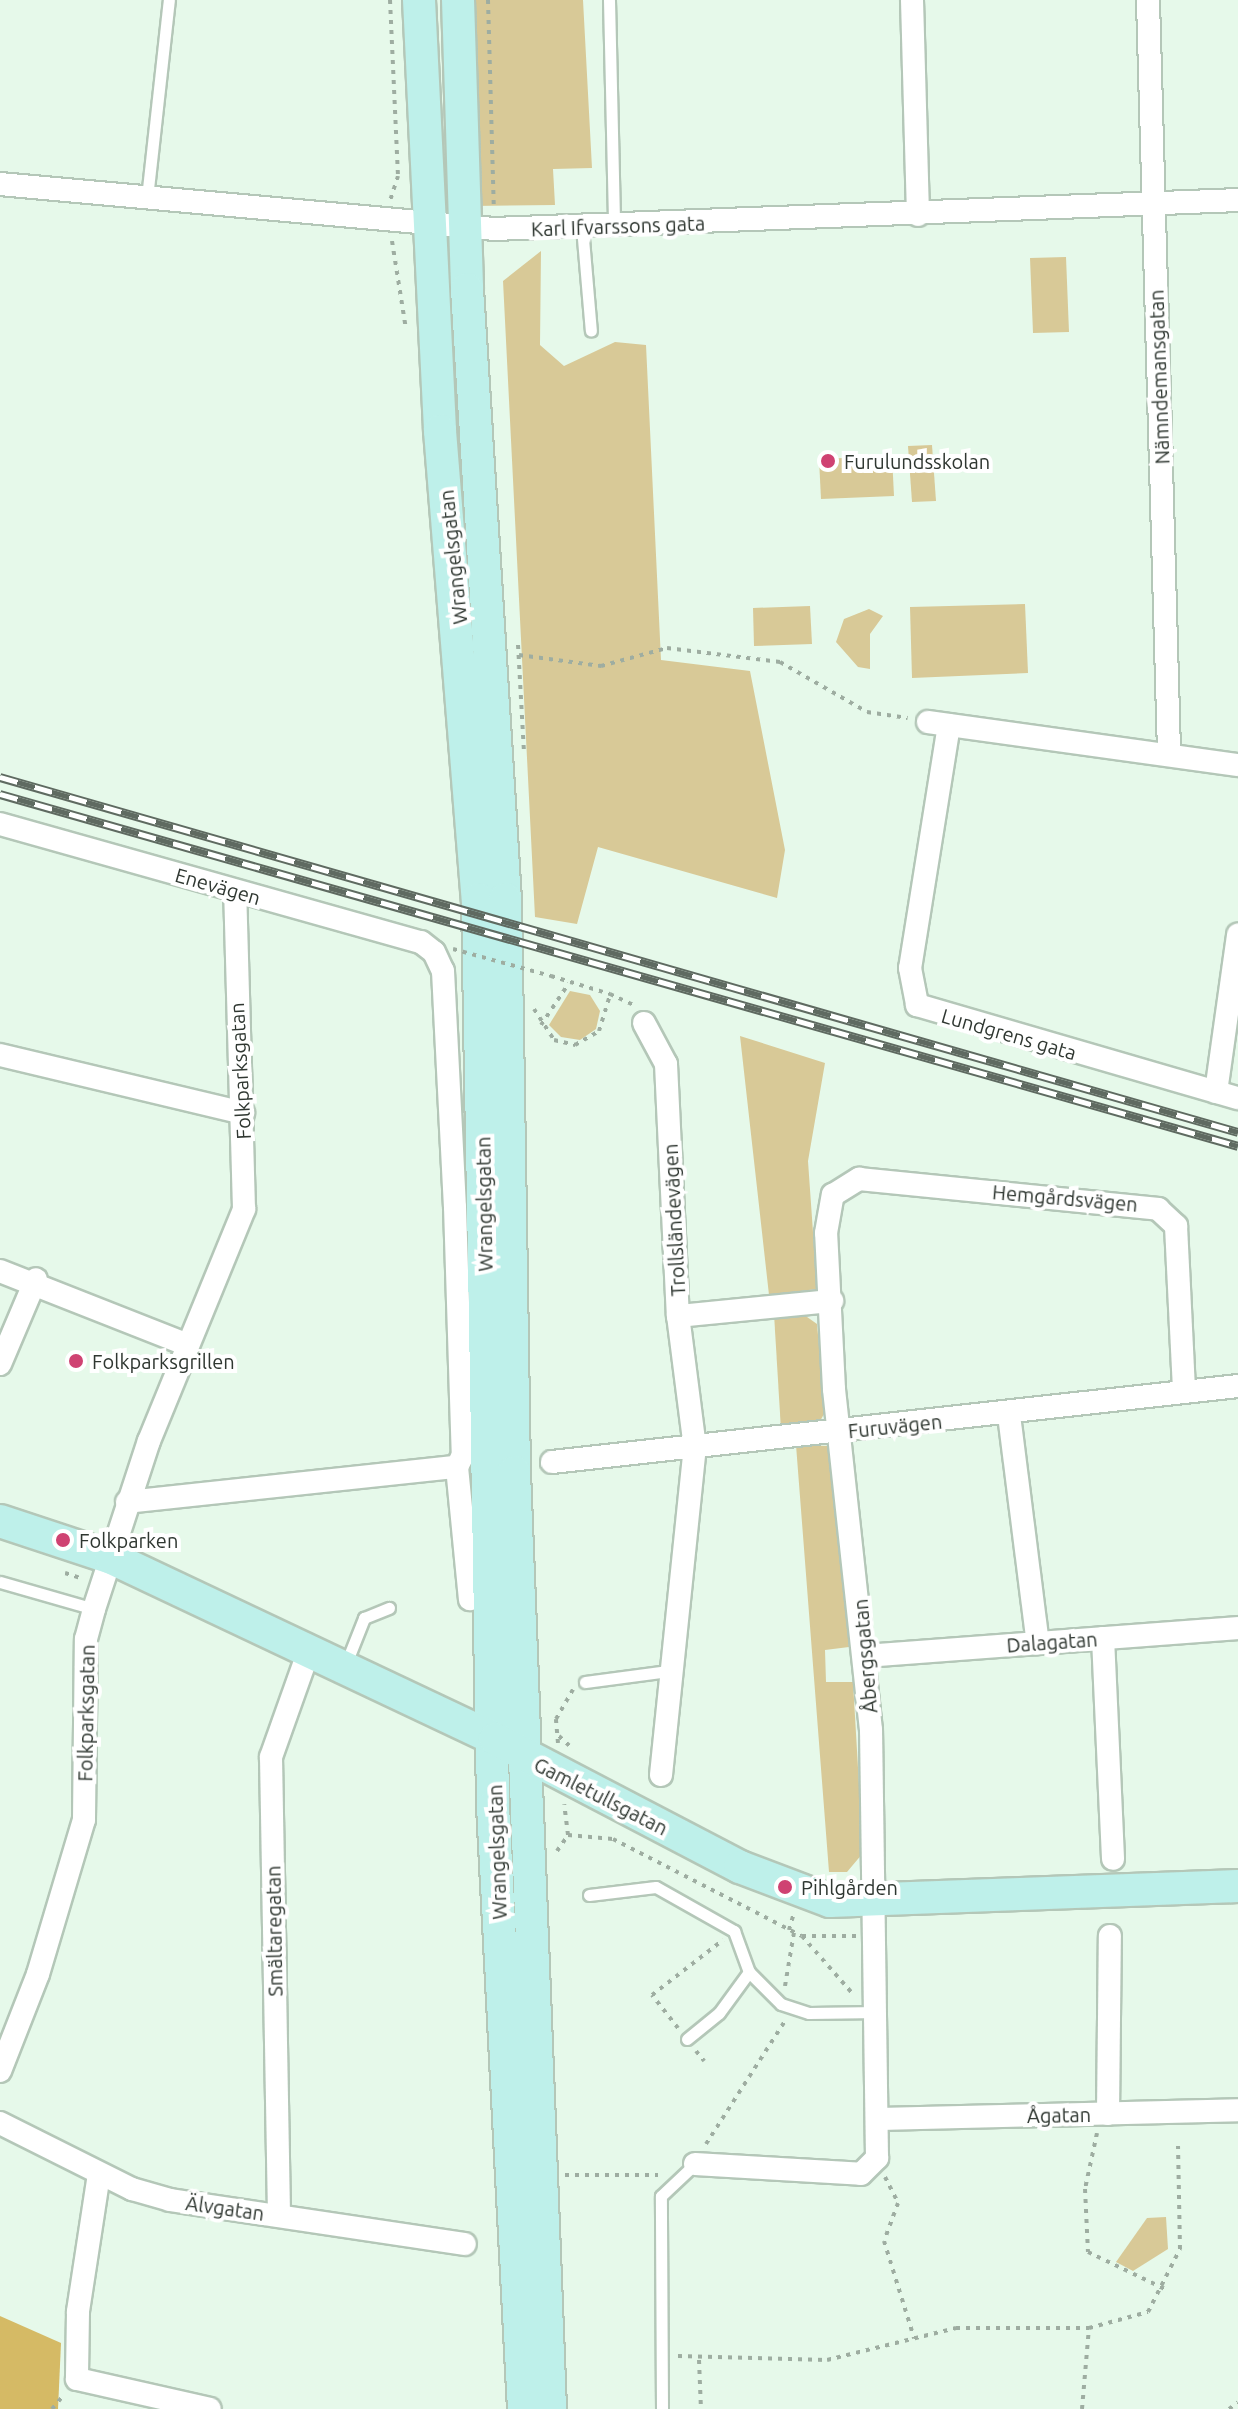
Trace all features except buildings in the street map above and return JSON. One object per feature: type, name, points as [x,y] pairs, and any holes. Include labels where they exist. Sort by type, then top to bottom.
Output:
[{"type":"main road","name":"Wrangelsgatan","points":[[419,0],[428,227],[478,899],[495,1739],[524,2409]]},
{"type":"main road","name":"Wrangelsgatan","points":[[458,0],[479,228],[505,899],[526,1757],[550,2409]]},
{"type":"main road","name":"Gamletullsgatan","points":[[0,1521],[112,1558],[495,1739],[785,1887],[830,1901],[1238,1886]]},
{"type":"street","points":[[912,0],[918,215]]},
{"type":"street","name":"Nämndemansgatan","points":[[1148,0],[1169,754]]},
{"type":"street","name":"Karl Ifvarssons gata","points":[[0,184],[428,227],[479,228],[614,227],[1154,209],[1238,200]]},
{"type":"street","points":[[939,724],[1238,765]]},
{"type":"street","name":"Lundgrens gata","points":[[939,724],[910,968],[913,1000],[928,1011],[1227,1095]]},
{"type":"street","name":"Enevägen","points":[[0,824],[444,951]]},
{"type":"street","name":"Folkparksgatan","points":[[0,2071],[38,1974],[84,1820],[86,1651],[94,1609],[127,1502],[188,1345],[241,1226],[243,1113],[235,891]]},
{"type":"street","points":[[1227,1095],[1238,935]]},
{"type":"street","name":"Wrangelsgatan","points":[[444,951],[463,1455],[457,1467],[470,1599]]},
{"type":"street","name":"Trollsländevägen","points":[[644,1023],[666,1064],[678,1316],[832,1301]]},
{"type":"street","points":[[0,1055],[243,1113]]},
{"type":"street","name":"Hemgårdsvägen","points":[[833,1195],[859,1179],[1158,1209],[1176,1226],[1184,1392]]},
{"type":"street","name":"Åbergsgatan","points":[[833,1195],[826,1233],[840,1431],[866,1656],[877,1900],[874,2012],[880,2119],[874,2167]]},
{"type":"street","points":[[0,1271],[36,1279],[188,1345]]},
{"type":"street","points":[[0,1364],[36,1279]]},
{"type":"street","points":[[661,1775],[668,1671],[695,1448],[678,1316]]},
{"type":"street","name":"Furuvägen","points":[[552,1462],[1009,1415],[1238,1386]]},
{"type":"street","points":[[1009,1415],[1038,1643]]},
{"type":"street","points":[[127,1502],[457,1467]]},
{"type":"street","name":"Dalagatan","points":[[866,1656],[1238,1628]]},
{"type":"street","points":[[1103,1638],[1113,1859]]},
{"type":"street","name":"Smältaregatan","points":[[279,2215],[271,1757],[308,1653]]},
{"type":"street","points":[[1102,2114],[1110,1936]]},
{"type":"street","name":"Ågatan","points":[[880,2119],[1238,2110]]},
{"type":"street","name":"Älvgatan","points":[[0,2123],[99,2174],[170,2200],[465,2244]]},
{"type":"street","points":[[695,2164],[861,2174],[874,2167]]},
{"type":"street","points":[[99,2174],[80,2296],[77,2379],[210,2409]]},
{"type":"lane","points":[[147,199],[169,0]]},
{"type":"lane","points":[[609,0],[614,227]]},
{"type":"lane","points":[[582,227],[591,331]]},
{"type":"lane","points":[[0,1582],[94,1609]]},
{"type":"lane","points":[[344,1670],[364,1618],[389,1608]]},
{"type":"lane","points":[[585,1682],[668,1671]]},
{"type":"lane","points":[[589,1895],[656,1887],[734,1931],[749,1972],[786,2007],[874,2012]]},
{"type":"lane","points":[[687,2039],[719,2013],[749,1972]]},
{"type":"lane","points":[[662,2409],[661,2196],[695,2164]]},
{"type":"path","points":[[479,228],[488,0]]},
{"type":"path","points":[[517,641],[525,770]]},
{"type":"path","points":[[519,655],[601,666],[667,648],[780,662],[867,712],[939,724]]},
{"type":"path","points":[[444,951],[551,976],[628,999],[644,1023]]},
{"type":"path","points":[[530,956],[531,986]]},
{"type":"path","points":[[541,1025],[569,983]]},
{"type":"path","points":[[531,1001],[541,1025],[563,1044],[593,1038],[610,994]]},
{"type":"path","points":[[559,2176],[639,2170],[653,2176],[695,2164],[786,2007],[793,1916]]},
{"type":"path","points":[[704,2061],[652,1995],[734,1931]]},
{"type":"path","points":[[802,1936],[874,2012]]},
{"type":"path","points":[[1102,2114],[1098,2158],[1085,2189],[1088,2252],[1166,2289]]},
{"type":"path","points":[[664,2353],[699,2360],[827,2360],[956,2328],[1089,2328],[1148,2312],[1166,2289],[1180,2249],[1178,2146]]},
{"type":"path","points":[[874,2167],[898,2203],[884,2241],[914,2338]]},
{"type":"path","points":[[1082,2409],[1089,2328]]},
{"type":"path","points":[[699,2360],[701,2409]]},
{"type":"path","points":[[1229,2409],[1238,2402]]},
{"type":"shaded area","points":[[469,0],[583,0],[592,168],[553,169],[555,205],[471,206]]},
{"type":"shaded area","points":[[541,251],[540,345],[564,366],[615,342],[646,345],[661,660],[750,671],[785,850],[777,898],[598,847],[577,924],[535,917],[503,281]]},
{"type":"shaded area","points":[[1066,257],[1069,332],[1033,333],[1030,258]]},
{"type":"shaded area","points":[[932,445],[936,501],[912,502],[908,446]]},
{"type":"shaded area","points":[[892,456],[894,496],[821,499],[819,459]]},
{"type":"shaded area","points":[[1025,604],[1028,673],[912,678],[910,607]]},
{"type":"shaded area","points":[[810,606],[812,644],[754,646],[753,608]]},
{"type":"shaded area","points":[[869,609],[883,616],[870,634],[870,669],[858,667],[836,642],[844,619]]},
{"type":"shaded area","points":[[570,991],[590,995],[600,1011],[596,1029],[580,1040],[561,1037],[549,1025]]},
{"type":"shaded area","points":[[740,1036],[825,1063],[808,1161],[817,1289],[769,1295]]},
{"type":"shaded area","points":[[800,1312],[817,1324],[825,1412],[818,1425],[781,1430],[774,1314]]},
{"type":"shaded area","points":[[796,1445],[829,1446],[849,1647],[825,1650],[826,1682],[853,1682],[863,1853],[847,1872],[829,1872]]},
{"type":"shaded area","points":[[1166,2217],[1168,2249],[1133,2271],[1116,2262],[1147,2218]]},
{"type":"shaded area","points":[[0,2316],[61,2343],[58,2409],[0,2409]]},
{"type":"railway","points":[[0,777],[1238,1132]]},
{"type":"railway","points":[[0,794],[1238,1146]]},
{"type":"place","name":"Furulundsskolan","points":[[828,461]]},
{"type":"place","name":"Folkparksgrillen","points":[[76,1361]]},
{"type":"place","name":"Folkparken","points":[[63,1540]]},
{"type":"place","name":"Pihlgården","points":[[785,1887]]}]
